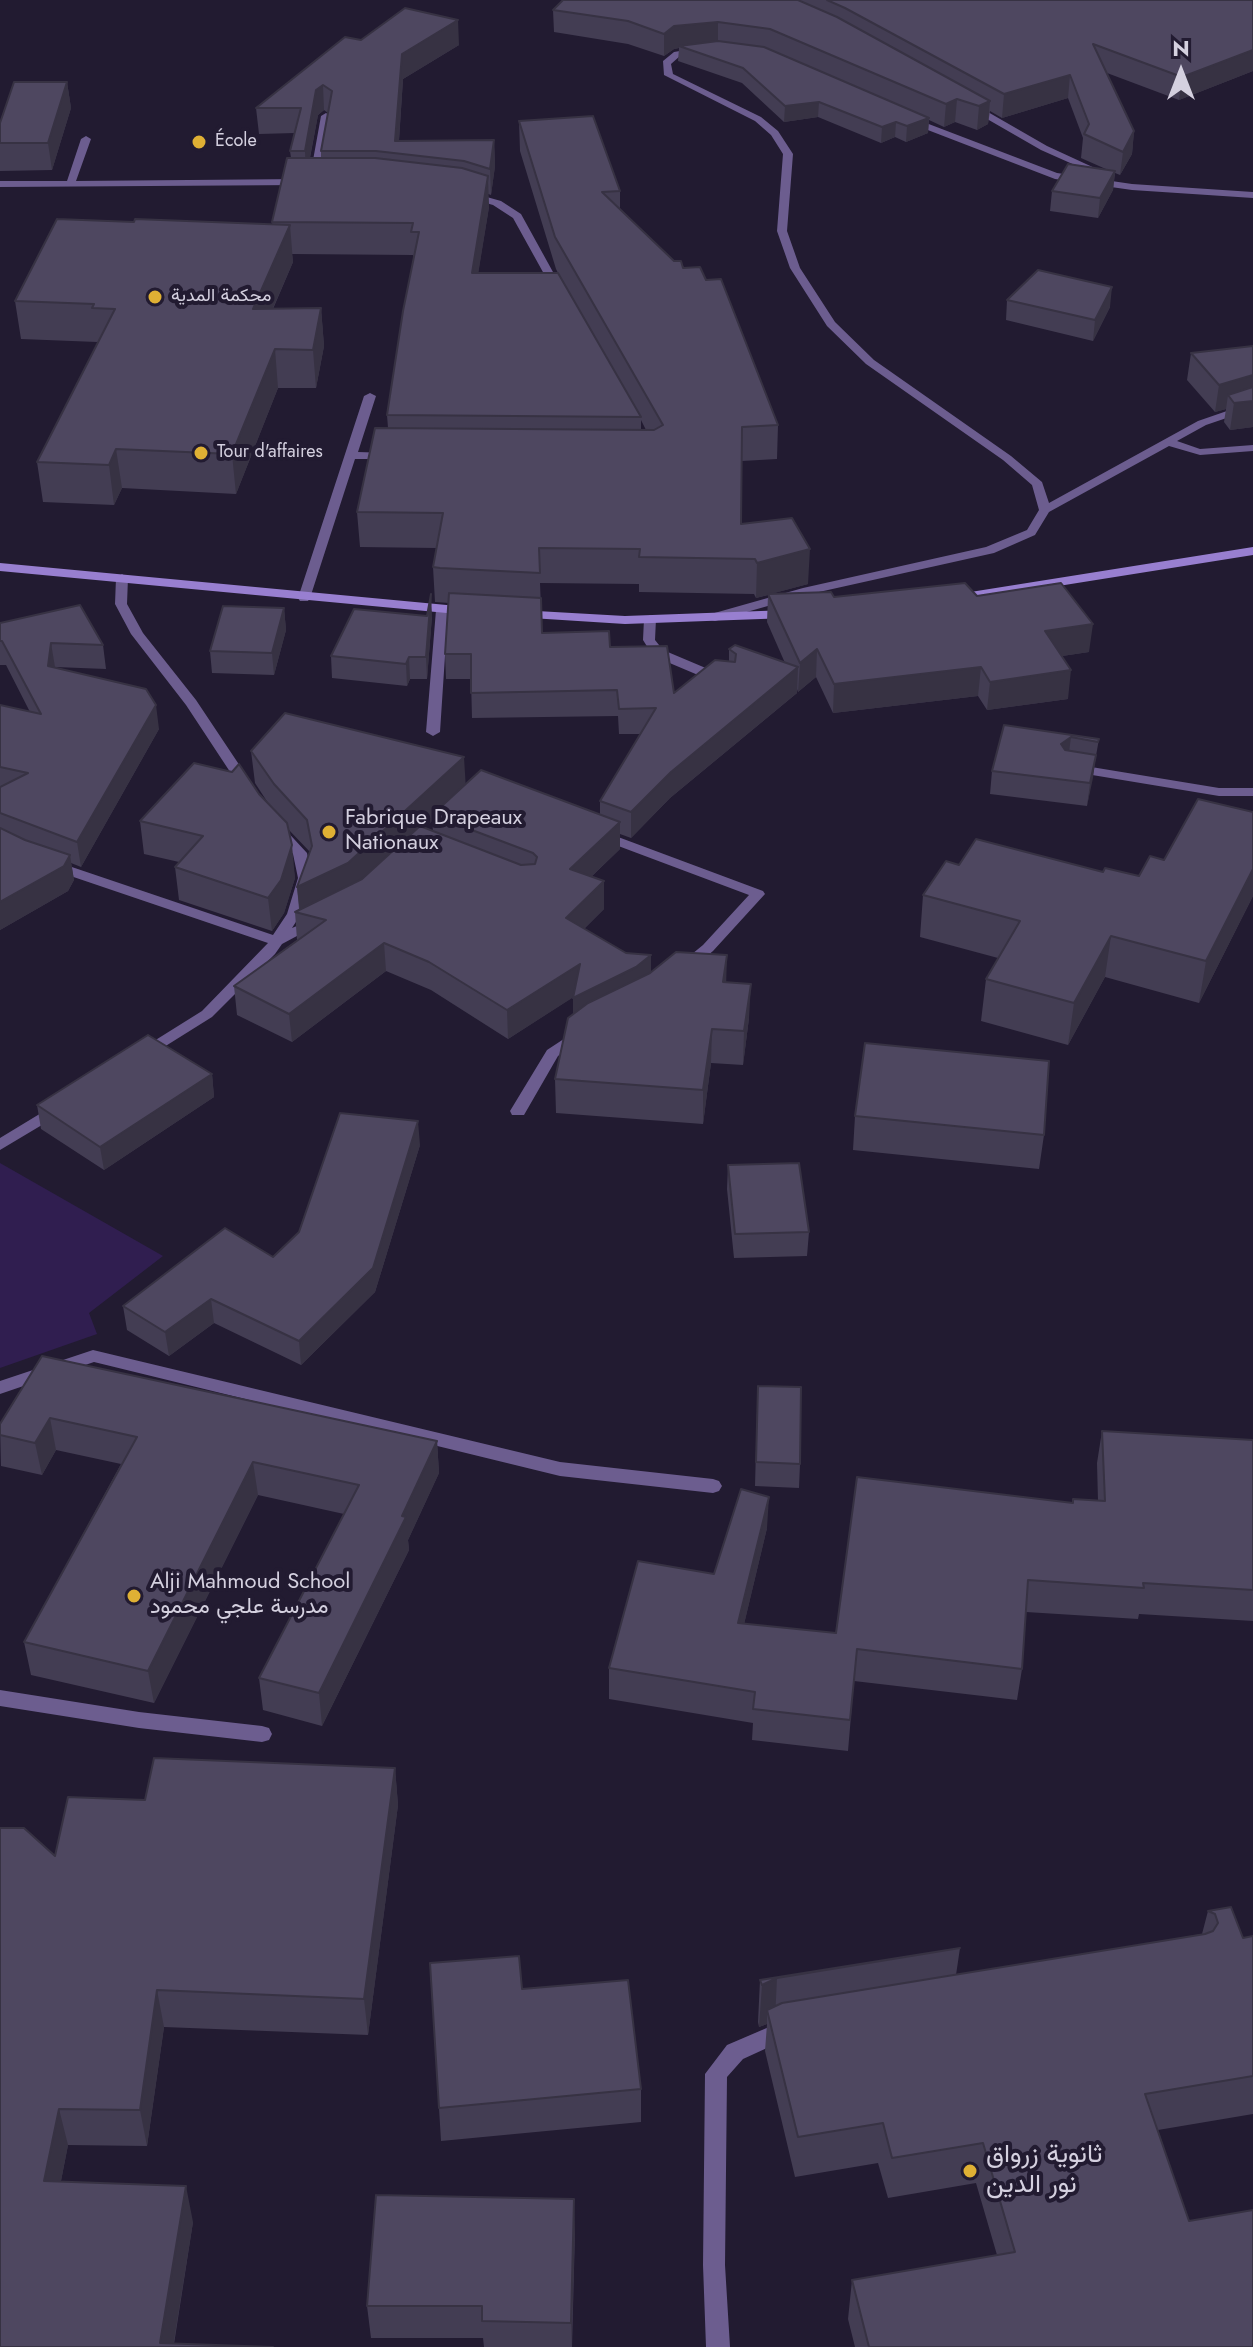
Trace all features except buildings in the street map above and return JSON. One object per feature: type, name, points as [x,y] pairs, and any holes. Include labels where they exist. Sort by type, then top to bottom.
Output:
[{"type":"street","points":[[705,51],[677,54],[666,63],[669,75],[758,119],[775,133],[788,154],[782,231],[795,268],[831,324],[870,362],[1007,458],[1038,484],[1045,510]]},
{"type":"street","points":[[966,102],[1044,148],[1132,187]]},
{"type":"street","points":[[894,114],[1055,176],[1132,187],[1253,195]]},
{"type":"street","points":[[314,182],[326,116]]},
{"type":"street","points":[[70,185],[86,139]]},
{"type":"street","points":[[0,184],[330,182]]},
{"type":"street","points":[[453,192],[497,203],[517,216],[562,297]]},
{"type":"street","points":[[304,598],[370,396]]},
{"type":"street","points":[[715,617],[820,588],[990,550],[1031,532],[1045,510],[1168,441],[1202,423],[1253,405]]},
{"type":"street","points":[[1168,441],[1200,452],[1253,448]]},
{"type":"street","points":[[351,455],[399,456]]},
{"type":"street","points":[[949,600],[1253,551]]},
{"type":"street","points":[[0,567],[304,598],[487,612]]},
{"type":"street","points":[[122,578],[121,604],[137,634],[191,703],[253,796]]},
{"type":"street","points":[[433,732],[442,610]]},
{"type":"street","points":[[503,613],[650,619],[810,614]]},
{"type":"street","points":[[650,619],[649,640],[658,653],[727,682]]},
{"type":"street","points":[[1068,767],[1219,792],[1253,792]]},
{"type":"street","points":[[129,1063],[207,1014],[277,941],[294,914],[305,878],[300,853],[270,822]]},
{"type":"street","points":[[582,828],[758,894],[708,948],[675,974]]},
{"type":"street","points":[[35,859],[277,941],[330,915]]},
{"type":"street","points":[[518,1111],[552,1053],[594,1025]]},
{"type":"street","points":[[0,1145],[65,1104]]},
{"type":"street","points":[[0,1388],[93,1356],[560,1469],[713,1486]]},
{"type":"street","points":[[0,1698],[139,1720],[262,1734]]},
{"type":"street","points":[[718,2347],[714,2265],[716,2074],[735,2052],[775,2032],[806,2027]]},
{"type":"shaded area","points":[[0,1163],[163,1256],[89,1313],[97,1334],[0,1368]]},
{"type":"place","name":"École","points":[[199,142]]},
{"type":"place","name":"محكمة المدية","points":[[155,297]]},
{"type":"place","name":"Tour d'affaires","points":[[201,453]]},
{"type":"place","name":"Fabrique Drapeaux Nationaux","points":[[329,832]]},
{"type":"place","name":"Alji Mahmoud School مدرسة علجي محمود","points":[[134,1596]]},
{"type":"place","name":"ثانوية زرواق نور الدين","points":[[970,2171]]}]
